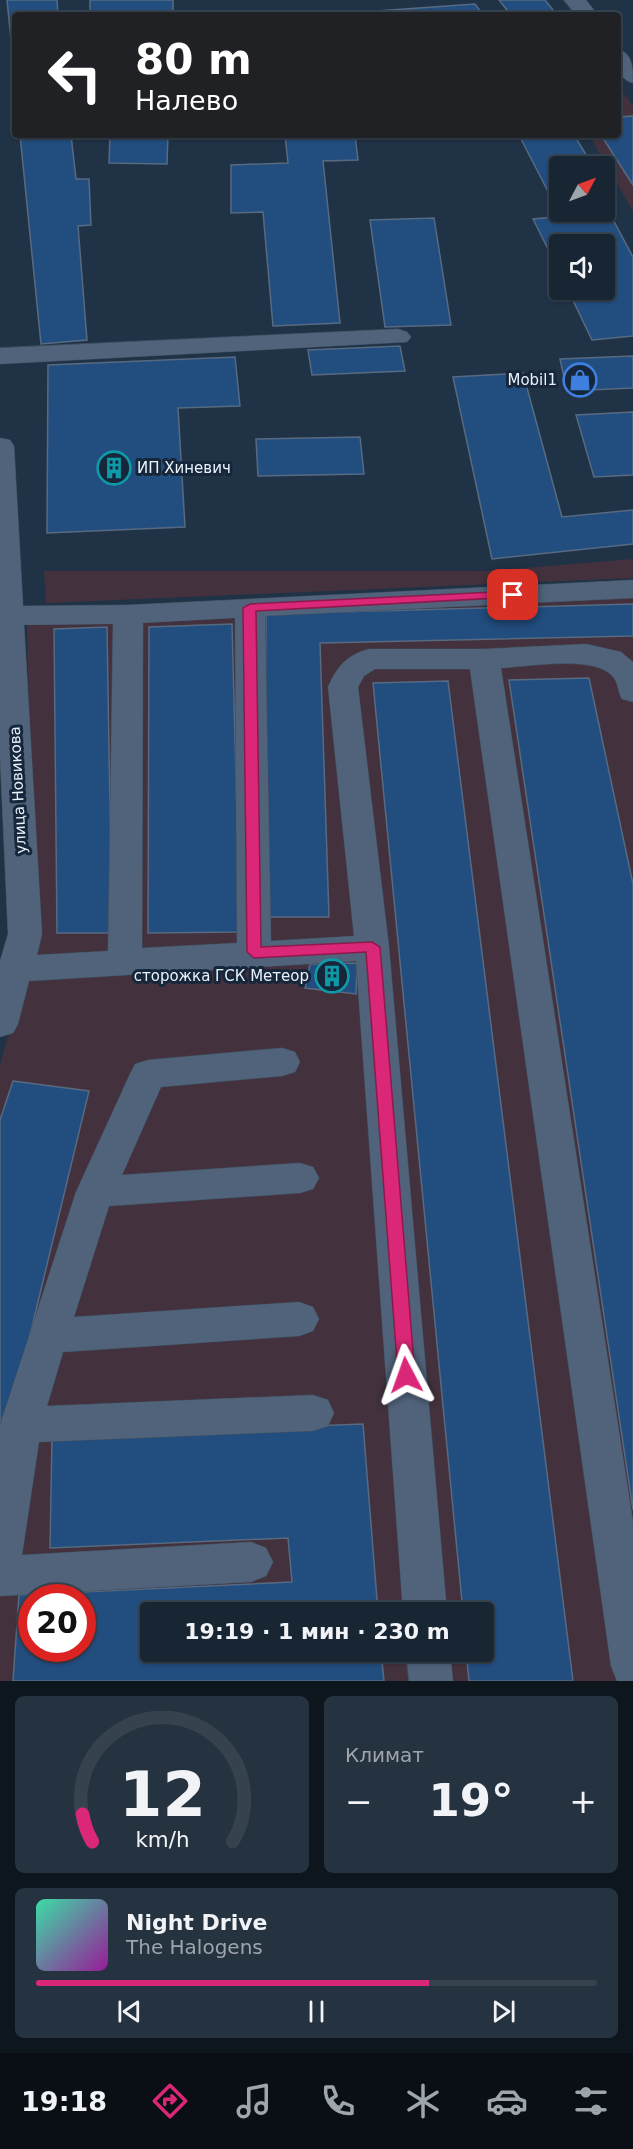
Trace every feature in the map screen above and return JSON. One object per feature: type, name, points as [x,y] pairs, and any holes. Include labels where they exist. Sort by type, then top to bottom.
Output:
[{"type":"street","points":[[621,60],[633,76]]},
{"type":"street","points":[[0,356],[398,337]]},
{"type":"street","name":"улица Новикова","points":[[0,446],[25,934],[0,1024]]},
{"type":"street","points":[[9,616],[128,614],[633,589]]},
{"type":"street","points":[[250,608],[254,952]]},
{"type":"street","points":[[125,961],[128,614]]},
{"type":"street","points":[[424,1602],[372,947],[343,687],[351,670],[369,659],[484,659],[586,654],[610,659],[629,674],[633,692]]},
{"type":"street","points":[[484,659],[633,1666]]},
{"type":"street","points":[[15,969],[254,952],[372,947]]},
{"type":"street","points":[[0,1555],[21,1425],[48,1336],[95,1192],[148,1074],[282,1062]]},
{"type":"street","points":[[95,1192],[300,1178]]},
{"type":"street","points":[[48,1336],[299,1319]]},
{"type":"street","points":[[21,1425],[313,1413]]},
{"type":"street","points":[[0,1576],[251,1562]]},
{"type":"street","points":[[429,1662],[431,1681]]},
{"type":"shaded area","points":[[621,90],[633,106],[633,211],[615,180],[615,156],[601,156],[591,138],[621,138]]},
{"type":"shaded area","points":[[633,559],[633,578],[46,603],[44,571],[488,571]]},
{"type":"shaded area","points":[[633,589],[633,1681],[0,1681],[0,1065],[34,940],[27,623]]},
{"type":"building","points":[[7,0],[57,0],[58,12],[12,12],[12,50]]},
{"type":"building","points":[[90,0],[173,0],[173,12],[90,12]]},
{"type":"building","points":[[499,0],[545,0],[555,12],[509,12]]},
{"type":"building","points":[[475,4],[481,12],[377,12]]},
{"type":"building","points":[[633,116],[633,185],[603,138],[621,138],[621,117]]},
{"type":"building","points":[[20,138],[71,138],[76,179],[89,179],[91,225],[78,226],[87,340],[41,344]]},
{"type":"building","points":[[110,138],[168,138],[167,164],[109,163]]},
{"type":"building","points":[[285,138],[355,138],[358,160],[323,161],[340,323],[273,326],[263,212],[231,213],[231,165],[288,163]]},
{"type":"building","points":[[576,138],[587,156],[549,156],[549,193],[521,139]]},
{"type":"building","points":[[434,218],[451,325],[385,327],[370,220]]},
{"type":"building","points":[[549,218],[549,222],[614,222],[633,257],[633,336],[592,340],[573,300],[615,300],[615,234],[549,234],[549,251],[533,219]]},
{"type":"building","points":[[400,346],[405,371],[312,375],[308,350]]},
{"type":"building","points":[[633,356],[633,388],[567,391],[560,359]]},
{"type":"building","name":"ИП Хиневич","points":[[235,357],[240,406],[178,408],[185,527],[47,533],[48,365]]},
{"type":"building","points":[[523,373],[562,517],[633,510],[633,544],[492,559],[453,377]]},
{"type":"building","points":[[633,412],[633,475],[594,477],[576,415]]},
{"type":"building","points":[[360,437],[364,474],[258,476],[256,439]]},
{"type":"building","points":[[633,604],[633,636],[320,643],[329,917],[264,917],[266,614]]},
{"type":"building","points":[[232,624],[240,932],[148,933],[149,627]]},
{"type":"building","points":[[107,627],[112,933],[57,933],[54,629]]},
{"type":"building","points":[[589,678],[633,884],[633,1510],[509,680]]},
{"type":"building","points":[[448,681],[573,1681],[469,1681],[467,1662],[494,1662],[494,1602],[462,1602],[373,683]]},
{"type":"building","name":"сторожка ГСК Метеор","points":[[357,963],[356,994],[305,988],[310,964]]},
{"type":"building","points":[[13,1081],[89,1091],[0,1459],[0,1120]]},
{"type":"building","points":[[363,1424],[377,1602],[140,1602],[140,1662],[382,1662],[384,1681],[13,1681],[18,1609],[18,1662],[96,1662],[96,1591],[292,1582],[288,1538],[50,1548],[52,1436]]},
{"type":"place","name":"Mobil1","points":[[580,380]]},
{"type":"place","name":"ИП Хиневич","points":[[114,468]]},
{"type":"place","name":"сторожка ГСК Метеор","points":[[332,976]]},
{"type":"route","points":[[406,1375],[372,947],[254,952],[250,608],[513,595]]}]
